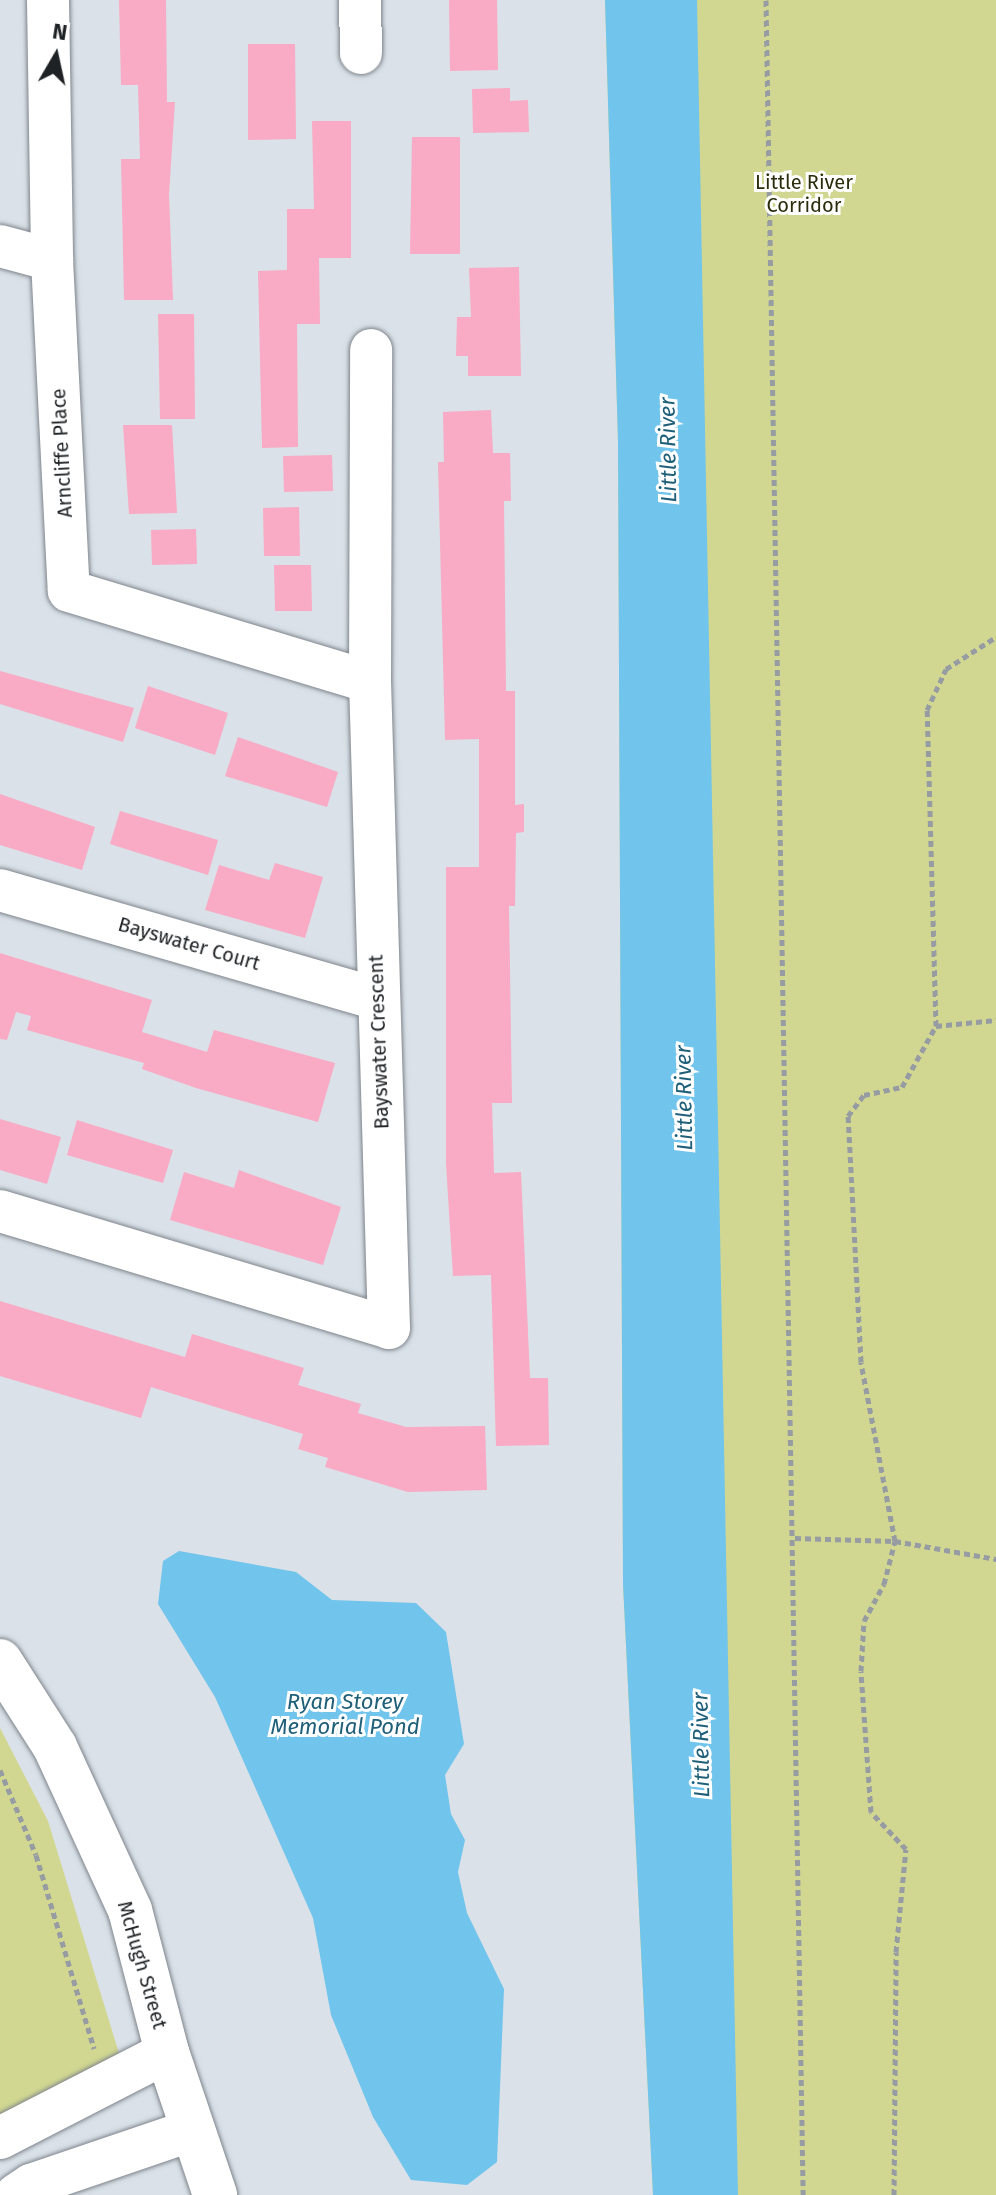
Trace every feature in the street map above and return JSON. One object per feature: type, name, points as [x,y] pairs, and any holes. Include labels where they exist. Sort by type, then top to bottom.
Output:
[{"type":"main road","name":"McHugh Street","points":[[0,1661],[55,1747],[130,1910],[167,2052],[215,2195]]},
{"type":"street","name":"Arncliffe Place","points":[[48,0],[52,260],[69,591],[370,682]]},
{"type":"street","points":[[360,0],[361,53]]},
{"type":"street","points":[[0,246],[52,260]]},
{"type":"street","name":"Bayswater Crescent","points":[[0,1211],[389,1328],[370,682],[371,350]]},
{"type":"street","name":"Bayswater Court","points":[[0,890],[377,999]]},
{"type":"street","points":[[0,2138],[167,2052]]},
{"type":"street","points":[[16,2195],[31,2185],[193,2130]]},
{"type":"path","points":[[766,0],[781,1046],[795,1538],[803,2195]]},
{"type":"path","points":[[894,2195],[896,1952],[906,1849],[871,1812],[861,1671],[864,1621],[884,1584],[895,1541],[861,1362],[848,1116],[864,1095],[902,1087],[936,1026],[927,710],[946,669],[996,637]]},
{"type":"path","points":[[936,1026],[996,1020]]},
{"type":"path","points":[[795,1538],[895,1541],[996,1559]]},
{"type":"path","points":[[0,1770],[36,1855],[91,2036]]},
{"type":"green space","name":"Little River Corridor","points":[[605,0],[996,0],[996,2195],[653,2195],[623,1584],[618,442]]},
{"type":"green space","points":[[0,1728],[48,1821],[125,2073],[0,2138]]},
{"type":"water","name":"Little River","points":[[605,0],[697,0],[738,2195],[653,2195],[623,1584],[618,442]]},
{"type":"water","name":"Ryan Storey Memorial Pond","points":[[179,1551],[296,1572],[332,1600],[416,1603],[446,1632],[464,1744],[445,1775],[451,1814],[465,1840],[458,1872],[467,1913],[504,1989],[497,2162],[467,2185],[411,2180],[373,2117],[331,2015],[313,1918],[215,1697],[158,1604],[163,1561]]},
{"type":"building","points":[[119,0],[166,0],[167,102],[175,102],[169,194],[173,300],[124,300],[121,159],[140,159],[138,85],[121,85]]},
{"type":"building","points":[[449,0],[497,0],[498,70],[450,71]]},
{"type":"building","points":[[248,44],[295,44],[296,139],[248,140]]},
{"type":"building","points":[[510,88],[510,101],[528,100],[529,132],[473,133],[472,89]]},
{"type":"building","points":[[312,121],[351,121],[351,258],[319,258],[320,324],[297,324],[298,447],[262,448],[258,271],[287,270],[287,209],[314,209]]},
{"type":"building","points":[[412,137],[460,137],[460,254],[410,254]]},
{"type":"building","points":[[519,267],[521,376],[468,376],[468,356],[456,356],[457,317],[471,317],[469,268]]},
{"type":"building","points":[[158,314],[194,314],[195,419],[160,419]]},
{"type":"building","points":[[491,410],[493,453],[510,453],[511,501],[504,501],[506,691],[515,691],[515,805],[524,804],[524,832],[516,833],[515,906],[509,906],[512,1103],[492,1103],[494,1173],[521,1172],[530,1378],[548,1378],[549,1445],[496,1446],[491,1275],[453,1276],[446,1164],[446,867],[479,867],[479,739],[445,740],[438,462],[444,462],[443,412]]},
{"type":"building","points":[[123,425],[172,425],[177,513],[129,514]]},
{"type":"building","points":[[332,455],[333,491],[284,492],[283,456]]},
{"type":"building","points":[[299,507],[300,556],[264,556],[263,508]]},
{"type":"building","points":[[196,529],[197,564],[152,565],[151,530]]},
{"type":"building","points":[[274,565],[311,565],[312,611],[275,611]]},
{"type":"building","points":[[0,671],[134,708],[123,742],[0,704]]},
{"type":"building","points":[[148,686],[228,713],[215,755],[135,728]]},
{"type":"building","points":[[238,737],[338,772],[327,807],[225,776]]},
{"type":"building","points":[[0,794],[95,827],[82,870],[0,845]]},
{"type":"building","points":[[120,811],[218,840],[208,875],[110,844]]},
{"type":"building","points":[[275,863],[323,877],[305,938],[205,910],[219,865],[269,880]]},
{"type":"building","points":[[0,953],[152,1000],[142,1032],[207,1052],[214,1030],[335,1063],[318,1122],[196,1088],[142,1069],[144,1063],[27,1030],[31,1016],[16,1012],[7,1040],[0,1039]]},
{"type":"building","points":[[0,1119],[61,1137],[47,1184],[0,1170]]},
{"type":"building","points":[[77,1120],[173,1150],[163,1183],[67,1155]]},
{"type":"building","points":[[239,1170],[341,1207],[323,1265],[170,1220],[184,1172],[234,1188]]},
{"type":"building","points":[[0,1301],[185,1357],[192,1334],[304,1368],[298,1385],[361,1404],[358,1413],[406,1427],[485,1426],[487,1490],[408,1492],[325,1467],[328,1458],[298,1449],[303,1434],[151,1387],[141,1418],[0,1376]]}]
